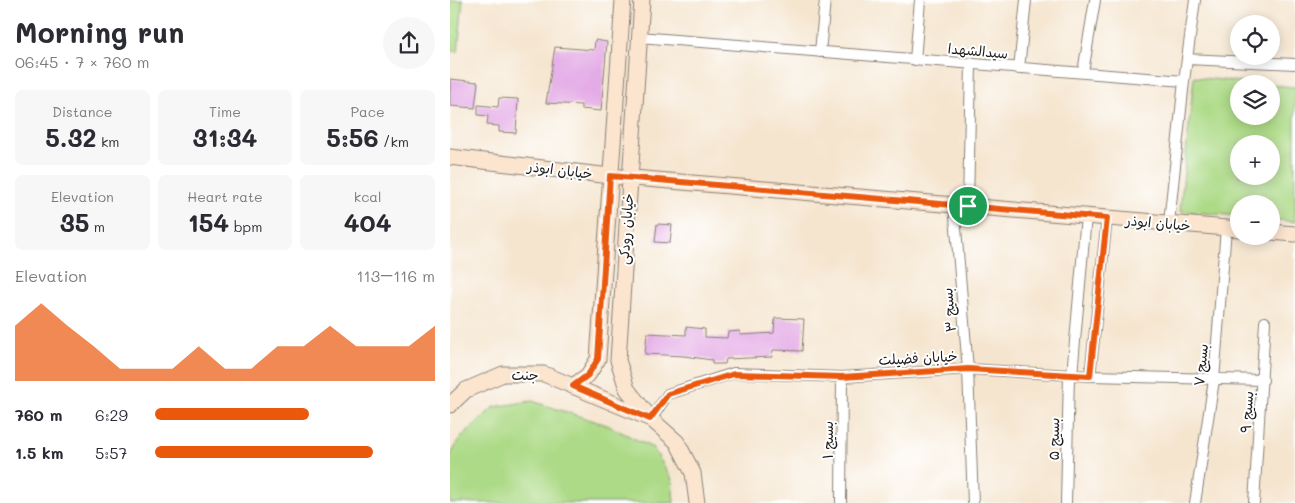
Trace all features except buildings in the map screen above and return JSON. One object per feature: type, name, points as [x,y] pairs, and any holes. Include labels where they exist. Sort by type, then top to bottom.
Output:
[{"type":"street","name":"خیابان رودکی","points":[[573,386],[588,375],[598,359],[623,0]]},
{"type":"street","name":"خیابان رودکی","points":[[642,0],[618,360],[627,388],[650,419]]},
{"type":"street","points":[[820,52],[825,0]]},
{"type":"street","points":[[915,60],[920,0]]},
{"type":"street","points":[[1019,68],[1026,0]]},
{"type":"street","points":[[1084,72],[1095,0]]},
{"type":"street","points":[[1169,224],[1184,81],[1195,0]]},
{"type":"street","name":"سیدالشهدا","points":[[639,37],[1184,81]]},
{"type":"street","points":[[1187,59],[1295,64]]},
{"type":"street","name":"بسیج ۳","points":[[972,64],[961,206],[973,503]]},
{"type":"street","name":"خیابان ابوذر","points":[[450,157],[629,178],[1230,229]]},
{"type":"street","name":"بسیج ۵","points":[[1066,503],[1070,375],[1086,216]]},
{"type":"street","points":[[1090,376],[1107,218]]},
{"type":"street","points":[[1280,233],[1295,234]]},
{"type":"street","name":"بسیج ۷","points":[[1195,503],[1214,380],[1230,245]]},
{"type":"street","name":"بسیج ۹","points":[[1254,503],[1263,380],[1265,322]]},
{"type":"street","name":"خیابان فضیلت","points":[[650,419],[668,394],[734,374],[842,377],[968,369],[1090,376],[1263,380]]},
{"type":"street","name":"جنت","points":[[450,405],[466,390],[504,374],[544,374],[650,419],[677,442],[693,473],[696,503]]},
{"type":"street","name":"بسیج ۱","points":[[841,503],[842,377]]},
{"type":"green space","points":[[450,0],[463,0],[458,52],[450,51]]},
{"type":"green space","points":[[1194,77],[1230,81],[1230,125],[1280,125],[1280,86],[1295,87],[1295,222],[1280,220],[1280,195],[1230,195],[1230,215],[1180,211]]},
{"type":"green space","points":[[532,401],[607,425],[653,448],[672,479],[674,503],[450,503],[450,457],[460,438],[494,407]]},
{"type":"route","points":[[610,176],[968,206],[1107,218],[1090,376],[968,369],[842,377],[734,374],[668,394],[650,419],[573,386],[588,375],[598,359],[610,176]]}]
